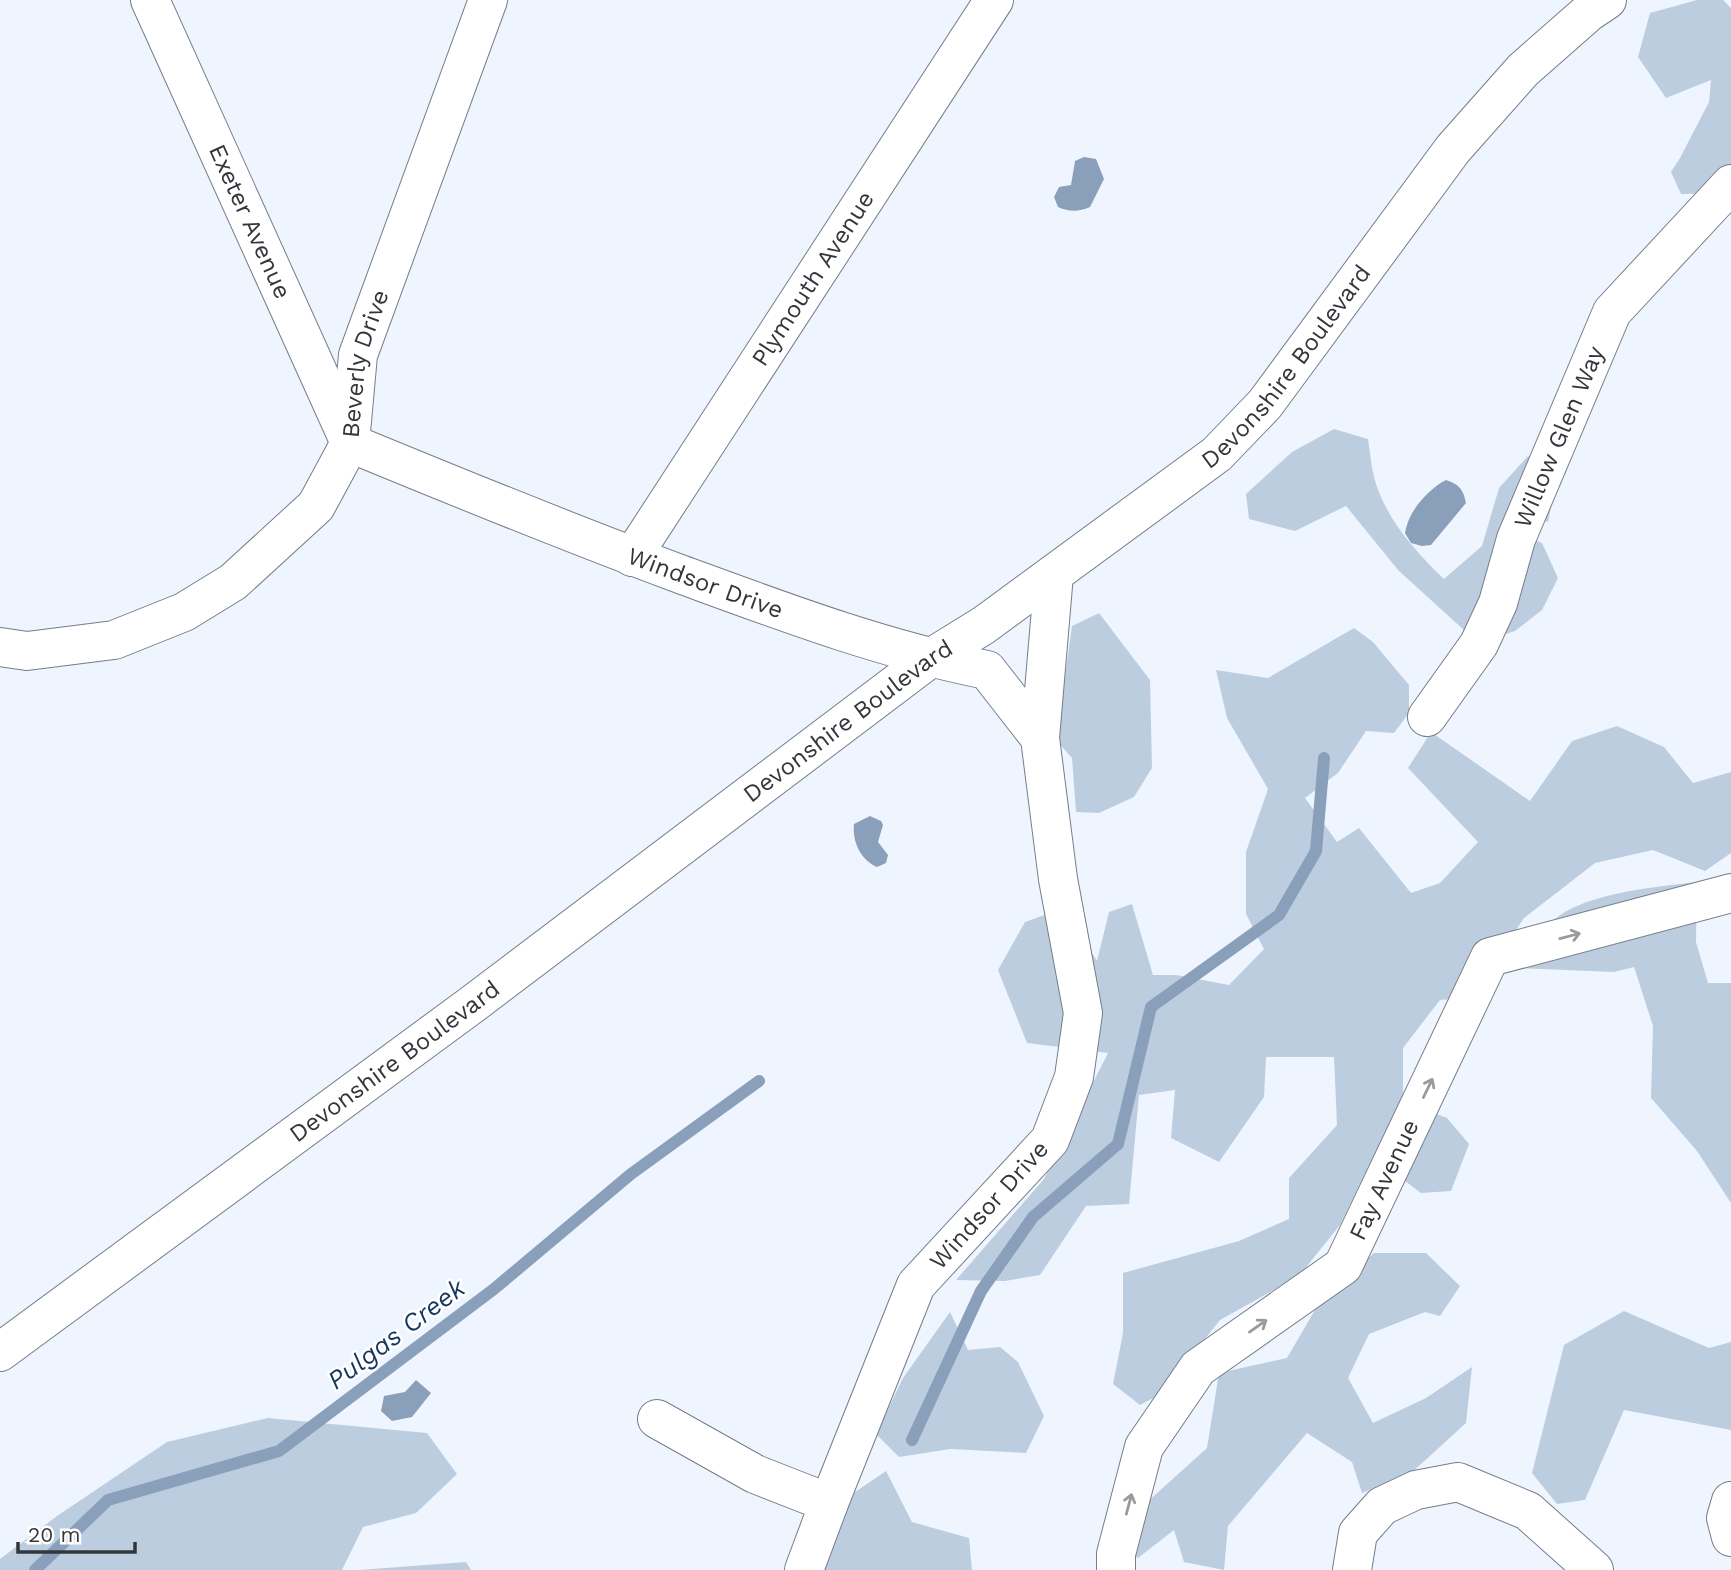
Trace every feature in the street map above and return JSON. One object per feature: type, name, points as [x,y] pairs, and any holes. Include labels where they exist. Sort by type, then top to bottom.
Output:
[{"type":"street","name":"Exeter Avenue","points":[[150,0],[350,443]]},
{"type":"street","name":"Beverly Drive","points":[[0,647],[27,651],[114,640],[184,612],[233,582],[316,506],[350,443],[358,355],[488,0]]},
{"type":"street","name":"Plymouth Avenue","points":[[632,557],[994,0]]},
{"type":"street","name":"Devonshire Boulevard","points":[[0,1352],[470,1006],[929,659],[984,625],[1217,454],[1265,404],[1453,149],[1523,71],[1588,12],[1607,0]]},
{"type":"street","name":"Willow Glen Way","points":[[1427,717],[1479,644],[1498,603],[1516,539],[1612,312],[1731,184]]},
{"type":"street","name":"Windsor Drive","points":[[350,443],[632,557],[791,615],[929,659],[988,670],[1040,738]]},
{"type":"street","name":"Windsor Drive","points":[[804,1570],[828,1503],[916,1285],[1050,1140],[1074,1077],[1083,1013],[1058,879],[1040,738],[1054,575]]},
{"type":"street","name":"Fay Avenue","points":[[1116,1570],[1116,1555],[1144,1447],[1198,1368],[1343,1266],[1490,957],[1731,893]]},
{"type":"street","points":[[657,1419],[755,1474],[828,1503]]},
{"type":"street","points":[[1352,1570],[1358,1533],[1382,1506],[1416,1490],[1458,1482],[1528,1511],[1594,1570]]},
{"type":"street","points":[[1731,1501],[1726,1518],[1731,1537]]},
{"type":"shaded area","points":[[1697,0],[1723,0],[1731,8],[1731,193],[1681,194],[1671,172],[1709,102],[1711,80],[1666,98],[1638,57],[1650,13]]},
{"type":"shaded area","points":[[1084,157],[1096,159],[1104,179],[1090,207],[1074,211],[1058,207],[1054,197],[1059,187],[1071,185],[1075,161]]},
{"type":"shaded area","points":[[1334,429],[1368,439],[1374,477],[1385,506],[1412,545],[1444,579],[1482,546],[1499,488],[1528,456],[1556,482],[1548,522],[1510,509],[1503,526],[1542,543],[1558,578],[1542,610],[1515,631],[1500,636],[1465,631],[1398,570],[1346,506],[1295,531],[1249,519],[1246,494],[1292,452]]},
{"type":"shaded area","points":[[1446,480],[1460,488],[1466,503],[1431,545],[1411,543],[1405,533],[1410,517],[1425,496]]},
{"type":"shaded area","points":[[1099,613],[1150,680],[1152,768],[1134,797],[1099,813],[1076,812],[1072,758],[1054,738],[1053,711],[1064,684],[1072,626]]},
{"type":"shaded area","points":[[1354,628],[1373,642],[1409,685],[1409,713],[1394,733],[1366,731],[1338,773],[1305,798],[1337,842],[1359,828],[1411,893],[1440,883],[1478,842],[1408,768],[1431,732],[1530,801],[1572,741],[1617,726],[1664,747],[1693,783],[1731,772],[1731,853],[1705,871],[1653,850],[1595,863],[1524,918],[1508,942],[1485,996],[1440,1000],[1403,1048],[1403,1101],[1447,1118],[1469,1144],[1451,1191],[1421,1193],[1373,1157],[1340,1225],[1299,1276],[1220,1320],[1161,1394],[1140,1405],[1113,1384],[1123,1333],[1123,1273],[1239,1241],[1289,1219],[1289,1178],[1337,1125],[1334,1057],[1266,1057],[1264,1097],[1219,1162],[1171,1138],[1175,1090],[1139,1095],[1129,1204],[1086,1206],[1040,1275],[1005,1281],[956,1280],[1044,1179],[1108,1053],[1027,1043],[998,970],[1025,922],[1064,908],[1097,961],[1109,912],[1132,904],[1153,975],[1176,975],[1229,985],[1264,949],[1246,914],[1246,852],[1268,789],[1227,718],[1216,670],[1268,678]]},
{"type":"shaded area","points":[[870,816],[881,821],[883,825],[878,842],[888,855],[886,863],[877,867],[862,855],[854,837],[854,824]]},
{"type":"shaded area","points":[[1697,882],[1696,942],[1708,983],[1731,983],[1731,1203],[1697,1151],[1651,1098],[1653,1026],[1634,967],[1614,972],[1518,968],[1551,923],[1580,905],[1620,893]]},
{"type":"shaded area","points":[[1374,1253],[1426,1253],[1460,1286],[1440,1316],[1425,1312],[1369,1334],[1348,1378],[1373,1423],[1426,1398],[1472,1367],[1466,1423],[1408,1476],[1362,1493],[1352,1462],[1307,1433],[1228,1526],[1224,1570],[1184,1562],[1174,1530],[1138,1558],[1104,1541],[1207,1448],[1219,1373],[1287,1358],[1319,1303]]},
{"type":"shaded area","points":[[1624,1311],[1709,1348],[1731,1342],[1731,1430],[1624,1410],[1585,1500],[1557,1504],[1532,1473],[1564,1345]]},
{"type":"shaded area","points":[[950,1312],[968,1350],[1000,1347],[1018,1362],[1044,1416],[1026,1453],[950,1449],[899,1457],[876,1434],[903,1378]]},
{"type":"shaded area","points":[[416,1380],[431,1393],[412,1417],[392,1421],[381,1411],[384,1396],[405,1392]]},
{"type":"shaded area","points":[[268,1418],[427,1433],[457,1474],[416,1513],[363,1527],[342,1570],[0,1570],[0,1559],[57,1516],[167,1442]]},
{"type":"shaded area","points":[[886,1471],[912,1522],[969,1538],[972,1570],[801,1570],[842,1501]]},
{"type":"shaded area","points":[[466,1562],[471,1570],[359,1570]]},
{"type":"waterway","name":"Pulgas Creek","points":[[912,1440],[981,1291],[1033,1217],[1118,1144],[1151,1007],[1279,915],[1316,851],[1324,758]]},
{"type":"waterway","name":"Pulgas Creek","points":[[35,1570],[108,1500],[279,1451],[494,1289],[631,1174],[759,1081]]}]
